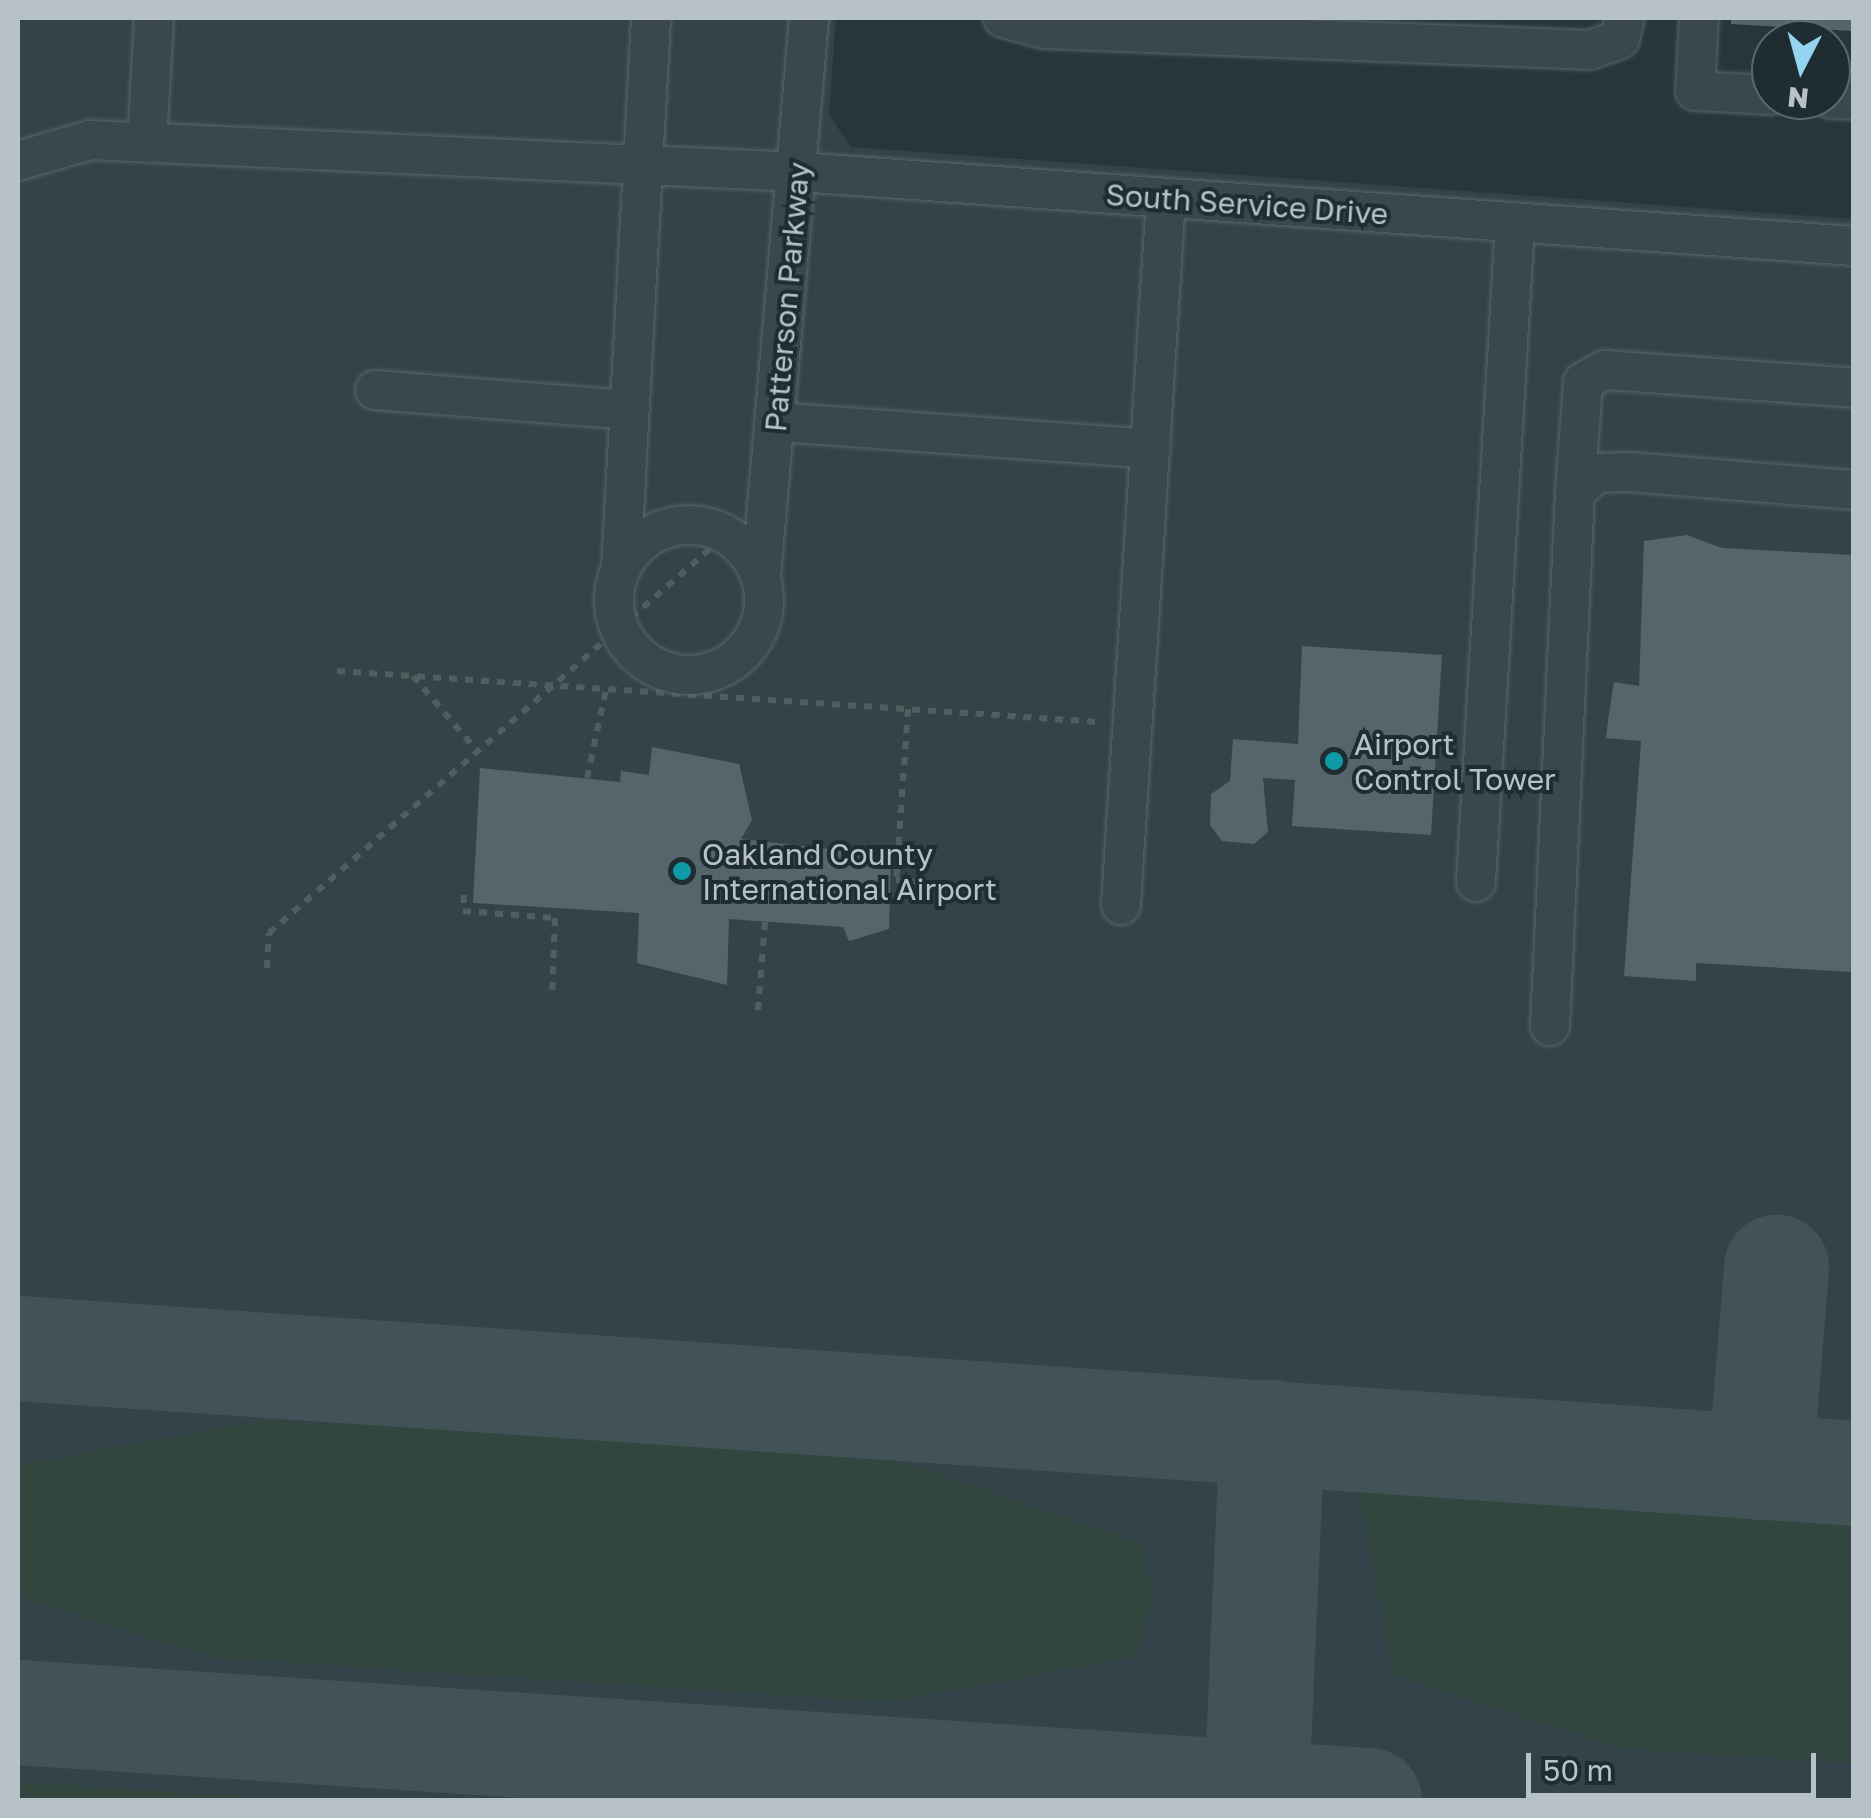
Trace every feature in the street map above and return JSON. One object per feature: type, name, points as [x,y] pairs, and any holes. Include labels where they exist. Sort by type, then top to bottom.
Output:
[{"type":"street","points":[[147,143],[154,18]]},
{"type":"street","points":[[620,628],[613,592],[621,569],[650,18]]},
{"type":"street","name":"Patterson Parkway","points":[[620,628],[647,663],[673,674],[726,666],[761,624],[761,576],[809,18]]},
{"type":"street","points":[[1003,18],[1044,29],[1590,50],[1620,39],[1625,18]]},
{"type":"street","points":[[1699,18],[1696,91],[1751,94]]},
{"type":"street","name":"South Service Drive","points":[[18,161],[90,140],[798,172],[1854,246]]},
{"type":"street","points":[[1121,904],[1166,198]]},
{"type":"street","points":[[1476,882],[1515,223]]},
{"type":"street","points":[[1550,1026],[1583,382],[1604,370],[1854,388]]},
{"type":"street","points":[[375,390],[627,410]]},
{"type":"street","points":[[777,422],[1151,449]]},
{"type":"street","points":[[1575,492],[1597,473],[1629,472],[1854,490]]},
{"type":"street","points":[[621,569],[663,528],[691,524],[726,534],[761,576]]},
{"type":"path","points":[[267,968],[269,933],[726,534]]},
{"type":"path","points":[[336,670],[1105,723]]},
{"type":"path","points":[[413,676],[477,751]]},
{"type":"path","points":[[587,778],[606,689]]},
{"type":"path","points":[[908,709],[896,880],[942,885]]},
{"type":"path","points":[[464,895],[463,912],[555,918],[552,996]]},
{"type":"path","points":[[758,1010],[765,921]]},
{"type":"shaded area","name":"Oakland County International Airport","points":[[18,18],[836,18],[829,115],[851,147],[1853,219],[1853,1800],[18,1800]]},
{"type":"green space","points":[[258,1421],[485,1427],[895,1459],[1144,1544],[1152,1601],[1136,1657],[887,1702],[214,1658],[18,1597],[18,1465]]},
{"type":"green space","points":[[1385,1475],[1853,1516],[1853,1763],[1622,1749],[1393,1675],[1356,1478]]},
{"type":"green space","points":[[18,1782],[128,1789],[313,1800],[18,1800]]},
{"type":"building","points":[[1731,18],[1854,18],[1854,31],[1851,20],[1751,20],[1751,25],[1731,24]]},
{"type":"building","points":[[1687,535],[1722,548],[1854,555],[1854,972],[1696,963],[1696,981],[1624,976],[1641,741],[1606,738],[1608,720],[1614,682],[1639,686],[1644,541]]},
{"type":"building","name":"Airport Control Tower","points":[[1302,646],[1442,655],[1431,835],[1292,826],[1295,780],[1263,778],[1268,832],[1254,844],[1222,841],[1210,825],[1211,794],[1230,781],[1233,739],[1298,744]]},
{"type":"building","name":"Oakland County International Airport","points":[[652,747],[739,764],[752,820],[741,839],[891,856],[889,929],[849,941],[843,927],[729,919],[727,985],[637,963],[639,913],[473,903],[480,768],[620,782],[621,771],[649,775]]},
{"type":"taxiway","points":[[1760,1467],[1776,1267]]},
{"type":"taxiway","points":[[18,1348],[1854,1473]]},
{"type":"taxiway","points":[[1256,1793],[1272,1431]]},
{"type":"taxiway","points":[[18,1712],[1369,1800]]},
{"type":"place","name":"Airport Control Tower","points":[[1334,761]]},
{"type":"place","name":"Oakland County International Airport","points":[[682,871]]}]
